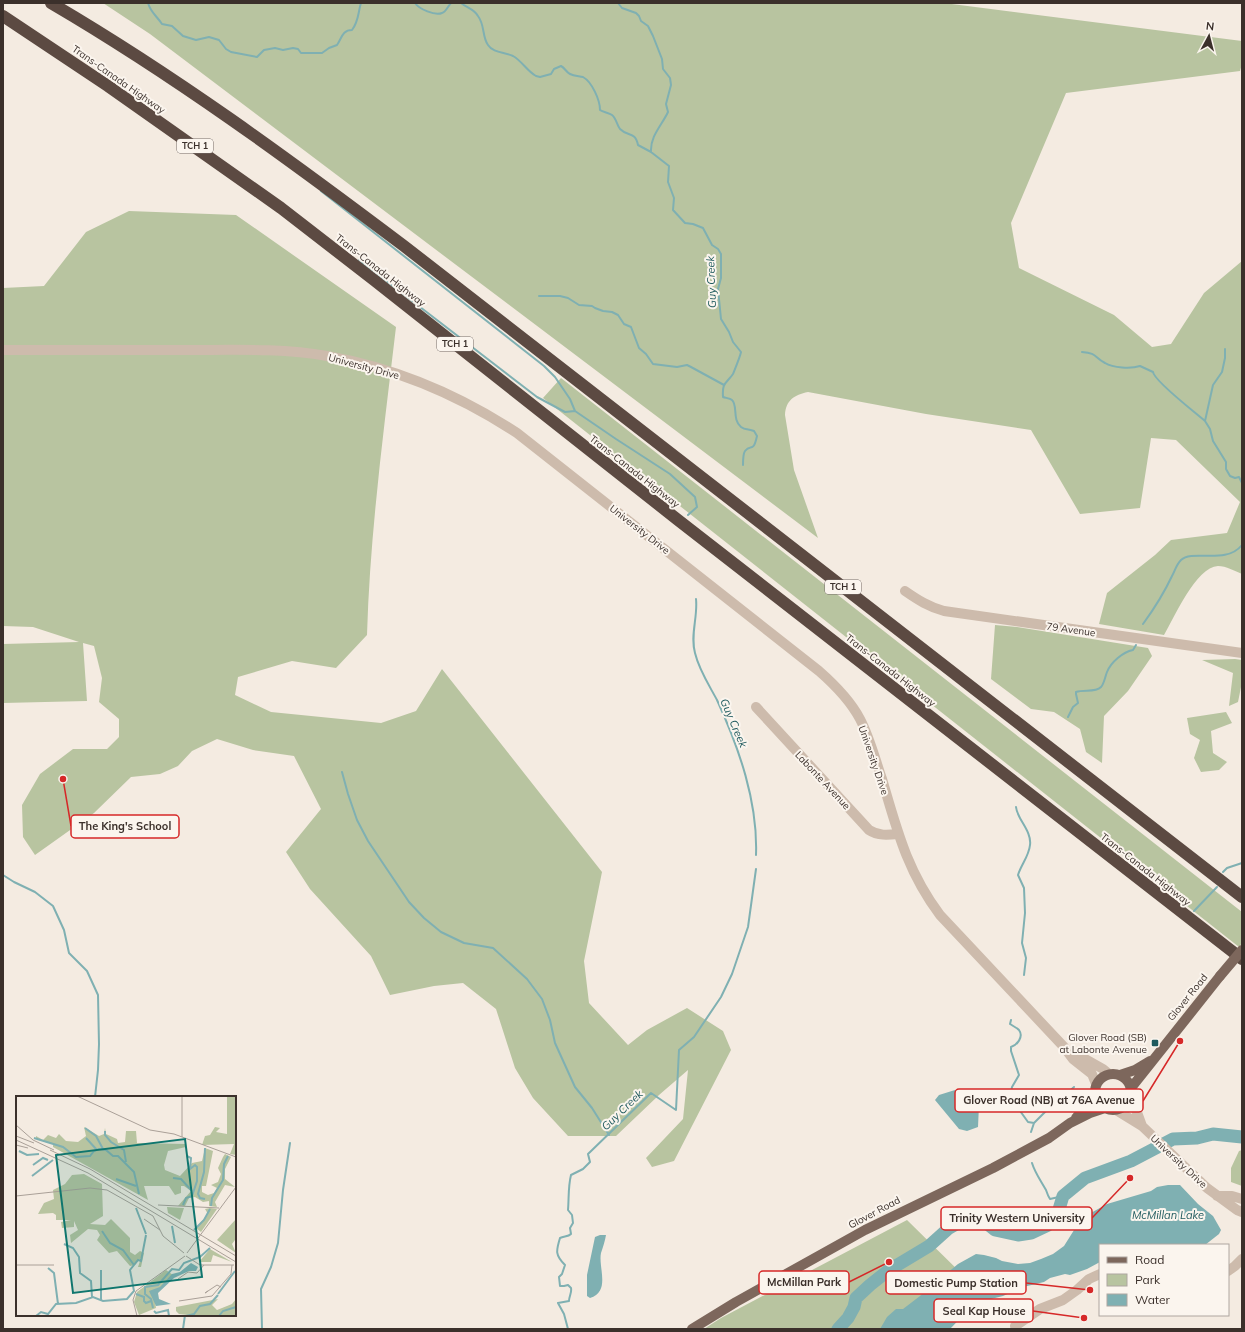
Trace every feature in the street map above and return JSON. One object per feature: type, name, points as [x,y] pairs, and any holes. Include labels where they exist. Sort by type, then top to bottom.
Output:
[{"type":"highway","name":"TCH 1","points":[[51,3],[164,74],[304,171],[404,246],[1242,896]]},
{"type":"highway","name":"Trans-Canada Highway","points":[[3,16],[108,86],[281,208],[1242,959]]},
{"type":"highway","points":[[3,20],[27,31]]},
{"type":"main road","name":"Glover Road","points":[[1131,1092],[1152,1060],[1242,950]]},
{"type":"main road","name":"Glover Road","points":[[1120,1075],[1135,1070],[1152,1060]]},
{"type":"main road","points":[[1109,1074],[1120,1075],[1128,1082],[1131,1092],[1126,1105],[1116,1110],[1105,1108],[1098,1103],[1095,1095],[1096,1084],[1104,1076],[1109,1074]]},
{"type":"main road","name":"Glover Road","points":[[1070,1123],[1095,1095]]},
{"type":"main road","name":"Glover Road","points":[[692,1329],[736,1302],[865,1230],[993,1168],[1049,1138],[1070,1123],[1090,1113],[1105,1108]]},
{"type":"street","name":"University Drive","points":[[3,350],[259,350],[304,353],[352,361],[426,384],[475,408],[504,425],[531,444],[832,682],[852,706],[866,730],[906,857],[923,891],[940,915],[1064,1047],[1073,1059],[1092,1074],[1096,1084]]},
{"type":"street","name":"79 Avenue","points":[[905,591],[932,608],[944,611],[1242,653]]},
{"type":"street","name":"Labonte Avenue","points":[[756,707],[869,830],[880,835],[898,834]]},
{"type":"street","name":"University Drive","points":[[1064,1047],[1103,1069],[1109,1074]]},
{"type":"street","name":"University Drive","points":[[1131,1092],[1143,1127]]},
{"type":"street","name":"University Drive","points":[[1116,1110],[1143,1127],[1217,1196],[1242,1212]]},
{"type":"street","name":"University Drive","points":[[1217,1196],[1232,1196],[1242,1199]]},
{"type":"street","points":[[1229,1270],[1242,1259]]},
{"type":"street","points":[[1015,1326],[1040,1309],[1063,1300],[1089,1279],[1099,1274]]},
{"type":"green space","points":[[103,3],[944,3],[1242,41],[1242,64],[1240,71],[1066,93],[1011,223],[1019,268],[1114,315],[1152,347],[1171,344],[1204,293],[1242,261],[1242,574],[1218,566],[1210,569],[1202,575],[1186,594],[1164,635],[1099,624],[1107,593],[1155,555],[1171,540],[1227,533],[1240,502],[1176,440],[1151,438],[1140,508],[1080,514],[1031,430],[926,414],[808,392],[795,397],[789,402],[785,415],[794,470],[818,538],[150,34]]},
{"type":"green space","points":[[129,211],[236,215],[396,327],[374,519],[367,635],[336,668],[292,661],[238,677],[235,695],[271,712],[381,723],[416,711],[442,669],[602,872],[584,961],[589,1003],[628,1045],[647,1030],[687,1008],[723,1031],[731,1050],[674,1161],[652,1167],[646,1158],[683,1119],[688,1070],[616,1136],[568,1136],[533,1098],[515,1068],[496,1009],[463,983],[434,986],[390,995],[371,956],[310,889],[286,852],[321,809],[294,756],[253,750],[217,739],[192,751],[178,766],[160,774],[131,777],[94,813],[35,855],[23,837],[22,805],[40,774],[73,749],[107,749],[119,737],[119,719],[99,702],[102,678],[94,646],[83,643],[87,701],[3,703],[3,644],[79,642],[33,627],[3,626],[3,288],[44,286],[86,232]]},
{"type":"green space","points":[[561,378],[1242,912],[1242,943],[1239,947],[543,398]]},
{"type":"green space","points":[[995,625],[1017,627],[1148,648],[1152,656],[1128,691],[1104,716],[1102,763],[1086,752],[1080,729],[1054,712],[1031,709],[991,679]]},
{"type":"green space","points":[[1202,660],[1242,660],[1242,682],[1238,702],[1229,706],[1233,673]]},
{"type":"green space","points":[[1226,712],[1232,723],[1211,731],[1213,753],[1227,762],[1219,770],[1201,772],[1194,758],[1200,740],[1190,734],[1187,718]]},
{"type":"green space","points":[[1242,1150],[1242,1186],[1231,1182],[1231,1168],[1239,1151]]},
{"type":"green space","points":[[907,1220],[968,1280],[903,1329],[704,1329],[721,1318]]},
{"type":"water","points":[[955,1090],[973,1094],[979,1105],[978,1127],[967,1131],[959,1129],[935,1100],[939,1095]]},
{"type":"water","name":"McMillan Lake","points":[[1180,1185],[1198,1204],[1213,1216],[1221,1230],[1219,1234],[1206,1244],[1099,1244],[1099,1263],[1070,1275],[1065,1274],[1050,1278],[1044,1282],[1023,1287],[1003,1296],[975,1303],[950,1329],[880,1329],[887,1317],[896,1309],[903,1309],[958,1264],[976,1254],[1018,1264],[1030,1263],[1053,1254],[1064,1246],[1081,1219],[1089,1214],[1107,1204],[1151,1191],[1157,1187]]},
{"type":"water","points":[[606,1235],[601,1253],[602,1285],[596,1295],[590,1298],[587,1296],[587,1275],[595,1237]]},
{"type":"waterway","name":"Guy Creek","points":[[148,3],[152,12],[162,24],[172,26],[183,36],[196,40],[209,37],[219,40],[226,49],[231,52],[257,57],[264,50],[275,48],[283,50],[293,48],[298,49],[301,53],[322,53],[337,45],[346,31],[352,30],[357,20],[361,3]]},
{"type":"waterway","name":"Guy Creek","points":[[415,3],[420,8],[435,14],[445,11],[451,3]]},
{"type":"waterway","name":"Guy Creek","points":[[461,3],[478,16],[482,23],[486,42],[490,48],[513,56],[536,76],[540,77],[551,74],[554,69],[561,66],[570,74],[583,77],[595,92],[599,101],[600,110],[612,115],[620,129],[633,136],[638,145],[651,152],[669,166],[668,182],[674,198],[673,210],[685,223],[703,228],[712,245],[718,249],[721,254],[721,278],[718,289],[721,319],[733,342],[741,352],[733,374],[724,386],[723,397],[731,399],[734,402],[738,424],[743,428],[754,431],[757,436],[753,447],[744,452],[743,465]]},
{"type":"waterway","points":[[618,3],[622,8],[636,13],[641,21],[648,26],[662,59],[663,69],[670,78],[671,85],[666,104],[668,112],[654,136],[651,152]]},
{"type":"waterway","points":[[321,191],[544,366],[555,377],[570,399],[575,411],[670,474],[695,497],[697,507],[688,515]]},
{"type":"waterway","points":[[359,260],[537,397],[565,412],[575,411]]},
{"type":"waterway","points":[[539,296],[560,296],[568,298],[579,305],[592,306],[603,311],[612,312],[618,315],[624,324],[631,327],[639,348],[646,354],[653,364],[677,367],[687,365],[724,385]]},
{"type":"waterway","points":[[1205,421],[1213,385],[1222,372],[1225,349]]},
{"type":"waterway","points":[[1082,352],[1093,354],[1108,365],[1127,368],[1140,366],[1153,372],[1160,382],[1205,421],[1210,429],[1213,441],[1226,462],[1226,469],[1230,476],[1235,478],[1239,477],[1242,483]]},
{"type":"waterway","points":[[1143,624],[1159,601],[1181,560],[1186,557],[1193,556],[1219,556],[1235,551],[1242,545]]},
{"type":"waterway","name":"Guy Creek","points":[[696,599],[693,640],[695,653],[725,718],[740,756],[746,776],[754,815],[756,855]]},
{"type":"waterway","points":[[1068,717],[1073,707],[1078,703],[1076,692],[1099,689],[1114,661],[1121,655],[1133,650],[1136,645]]},
{"type":"waterway","points":[[342,772],[357,820],[368,841],[409,902],[424,918],[441,932],[464,943],[493,948],[527,979],[542,999],[550,1020],[555,1043],[575,1087],[592,1108],[609,1135]]},
{"type":"waterway","points":[[1016,807],[1030,840],[1028,853],[1018,875],[1024,888],[1025,913],[1022,943],[1026,958],[1024,975]]},
{"type":"waterway","points":[[1223,872],[1227,868],[1242,863]]},
{"type":"waterway","name":"Guy Creek","points":[[568,1329],[564,1314],[558,1303],[569,1301],[571,1288],[568,1285],[560,1286],[559,1277],[562,1274],[565,1265],[559,1258],[557,1250],[560,1238],[571,1234],[570,1228],[573,1223],[572,1215],[568,1210],[571,1175],[583,1169],[590,1162],[588,1154],[651,1093],[676,1110],[679,1050],[694,1037],[721,997],[732,974],[748,927],[756,869]]},
{"type":"waterway","points":[[3,875],[35,892],[53,906],[64,930],[69,953],[87,971],[98,995],[99,1044],[95,1096]]},
{"type":"waterway","points":[[1194,911],[1217,887]]},
{"type":"waterway","points":[[1011,1020],[1010,1024],[1019,1030],[1021,1035],[1017,1043],[1011,1047],[1019,1075],[1012,1087],[1010,1097],[1028,1122],[1034,1123],[1031,1132]]},
{"type":"waterway","points":[[1034,1123],[1056,1101],[1060,1100],[1074,1087]]},
{"type":"waterway","points":[[838,1329],[848,1318],[854,1307],[856,1298],[870,1285],[889,1270],[929,1246],[949,1228],[963,1220],[979,1217],[995,1230],[1018,1235],[1031,1233],[1048,1225],[1057,1216],[1063,1196],[1085,1178],[1131,1161],[1173,1139],[1197,1138],[1213,1134],[1242,1137]]},
{"type":"waterway","points":[[262,1329],[261,1289],[271,1267],[278,1243],[283,1190],[290,1143]]},
{"type":"waterway","points":[[1032,1163],[1036,1174],[1050,1199],[1063,1196]]},
{"type":"waterway","points":[[183,1329],[185,1316]]},
{"type":"place","name":"The King's School","points":[[63,779]]},
{"type":"place","name":"Glover Road (NB) at 76A Avenue","points":[[1180,1041]]},
{"type":"place","name":"Glover Road (SB) at Labonte Avenue","points":[[1155,1043]]},
{"type":"place","name":"Trinity Western University","points":[[1130,1178]]},
{"type":"place","name":"McMillan Park","points":[[889,1262]]},
{"type":"place","name":"Domestic Pump Station","points":[[1090,1290]]},
{"type":"place","name":"Seal Kap House","points":[[1084,1318]]}]
